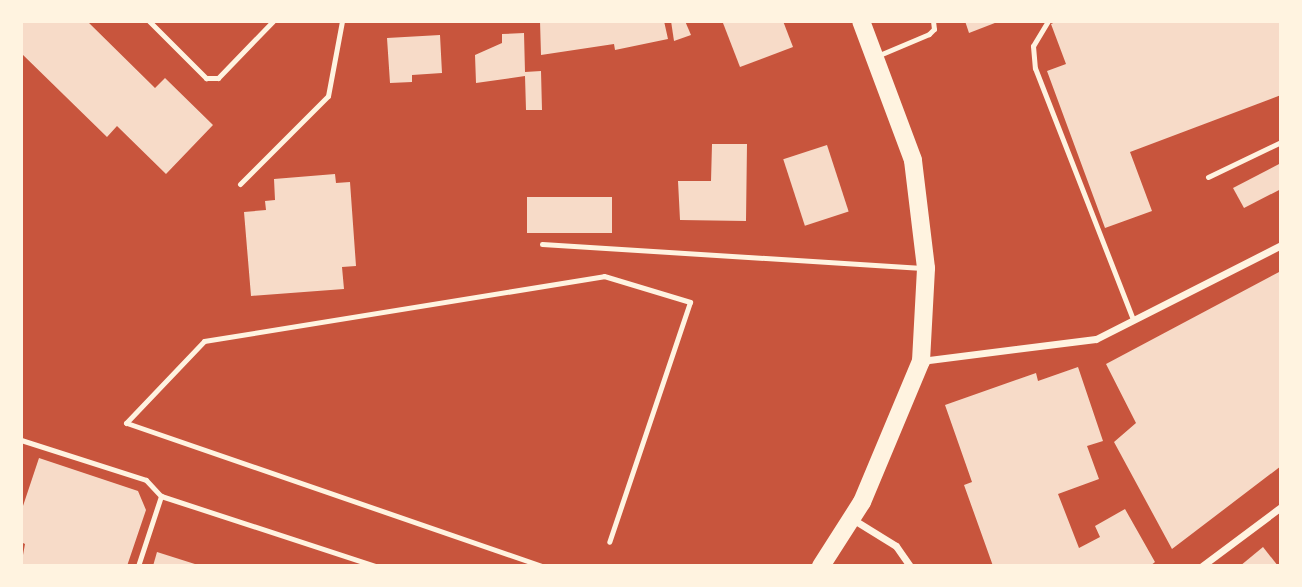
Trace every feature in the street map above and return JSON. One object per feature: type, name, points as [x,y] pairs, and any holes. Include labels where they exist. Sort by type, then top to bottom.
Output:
[{"type":"main road","points":[[821,566],[853,519],[903,412],[921,361],[926,268],[913,160],[861,21]]},
{"type":"street","points":[[921,361],[1096,338],[1281,245]]},
{"type":"street","points":[[1202,566],[1281,506]]},
{"type":"street","points":[[853,519],[896,546],[910,566]]},
{"type":"lane","points":[[149,21],[206,78],[218,78],[273,21]]},
{"type":"lane","points":[[240,184],[328,96],[342,21]]},
{"type":"lane","points":[[874,57],[929,34],[934,29],[933,21]]},
{"type":"lane","points":[[1048,21],[1033,46],[1035,68],[1133,320]]},
{"type":"lane","points":[[1208,177],[1281,142]]},
{"type":"lane","points":[[542,244],[926,268]]},
{"type":"lane","points":[[542,566],[127,423],[204,341],[604,276],[690,302],[609,542]]},
{"type":"lane","points":[[22,443],[146,480],[161,496],[375,566]]},
{"type":"lane","points":[[138,566],[161,496]]},
{"type":"building","points":[[21,21],[87,21],[155,88],[165,78],[213,125],[166,174],[117,126],[107,137],[21,53]]},
{"type":"building","points":[[540,21],[664,21],[668,39],[615,50],[614,44],[541,55]]},
{"type":"building","points":[[671,21],[685,21],[691,35],[674,41]]},
{"type":"building","points":[[783,21],[793,47],[740,67],[723,23]]},
{"type":"building","points":[[965,21],[1000,21],[969,33]]},
{"type":"building","points":[[1058,21],[1281,21],[1281,95],[1130,152],[1152,211],[1105,228],[1047,71],[1066,64],[1051,24]]},
{"type":"building","points":[[524,33],[525,72],[541,71],[542,110],[526,110],[525,76],[476,83],[475,55],[502,43],[502,34]]},
{"type":"building","points":[[440,35],[442,73],[412,75],[412,82],[390,83],[387,38]]},
{"type":"building","points":[[712,144],[747,144],[746,221],[680,220],[678,181],[711,181]]},
{"type":"building","points":[[827,145],[849,212],[805,226],[783,159]]},
{"type":"building","points":[[1281,163],[1281,189],[1244,208],[1233,188]]},
{"type":"building","points":[[335,174],[336,183],[350,182],[356,266],[342,267],[344,289],[251,296],[244,212],[266,210],[265,201],[275,200],[274,179]]},
{"type":"building","points":[[527,197],[612,197],[612,233],[527,233]]},
{"type":"building","points":[[1281,271],[1281,466],[1172,549],[1114,442],[1136,423],[1106,364]]},
{"type":"building","points":[[1078,367],[1103,441],[1087,446],[1099,479],[1058,494],[1079,548],[1100,537],[1095,526],[1125,509],[1155,562],[1150,566],[993,566],[964,485],[972,482],[945,405],[1036,373],[1038,381]]},
{"type":"building","points":[[39,458],[138,491],[146,510],[127,566],[21,566],[25,544],[21,542],[21,512]]},
{"type":"building","points":[[1263,547],[1278,566],[1240,566]]},
{"type":"building","points":[[157,552],[198,565],[198,566],[153,566]]}]
